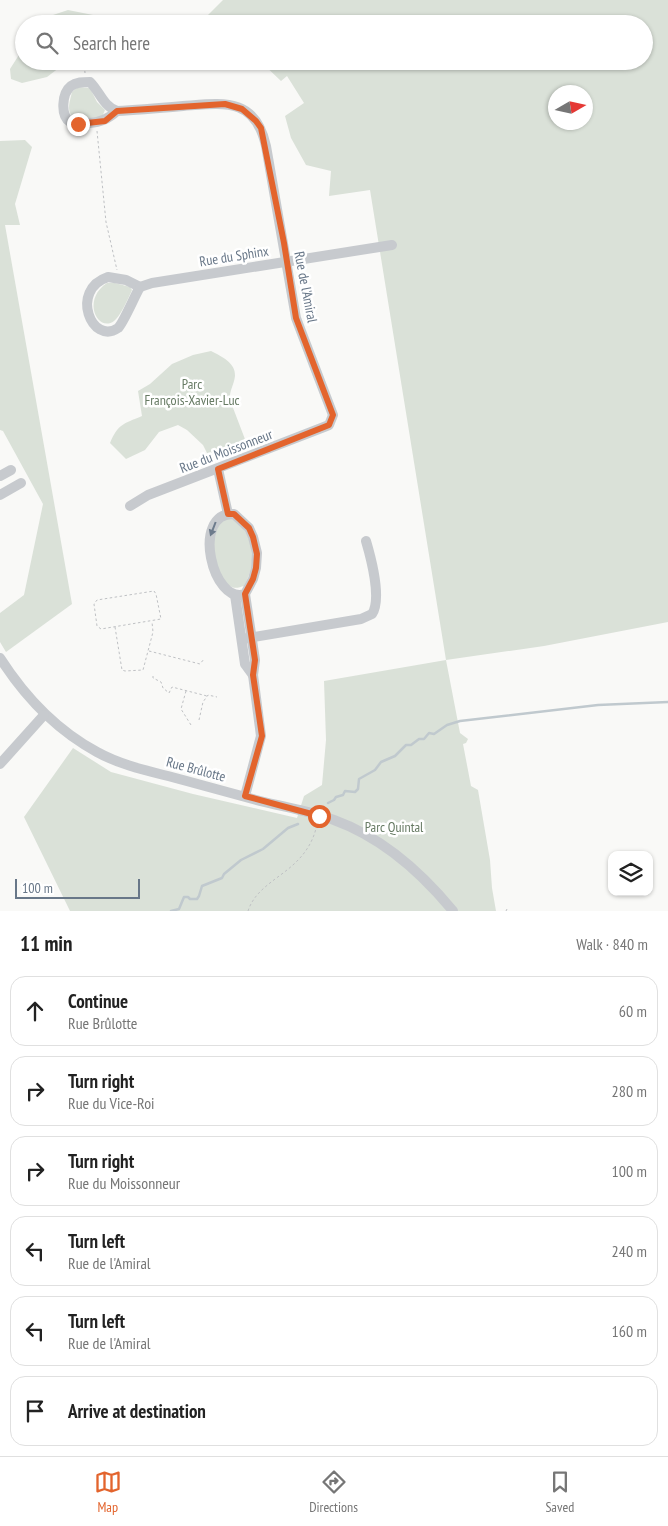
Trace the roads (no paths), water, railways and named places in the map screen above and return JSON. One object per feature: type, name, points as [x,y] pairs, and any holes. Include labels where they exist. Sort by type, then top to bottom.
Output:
[{"type":"street","name":"Rue de l'Amiral","points":[[117,111],[105,121],[74,123],[64,113],[63,107],[68,89],[76,83],[90,82],[102,99],[112,109],[117,111],[234,105],[250,114],[261,128],[299,329],[332,408],[332,421]]},
{"type":"street","name":"Rue du Sphinx","points":[[140,287],[152,283],[392,246]]},
{"type":"street","points":[[108,277],[119,278],[140,287],[132,300],[123,322],[118,328],[105,330],[98,328],[90,321],[86,306],[88,293],[94,284],[108,277]]},
{"type":"street","name":"Rue du Moissonneur","points":[[130,506],[148,495],[324,427],[332,421]]},
{"type":"street","points":[[218,469],[228,514]]},
{"type":"street","points":[[0,476],[11,470]]},
{"type":"street","points":[[0,495],[21,482]]},
{"type":"street","points":[[240,594],[226,589],[219,579],[210,558],[210,534],[221,516],[228,514],[234,514],[249,528],[256,546],[256,568],[253,579],[240,594],[247,638],[245,664],[253,675],[262,736],[245,796]]},
{"type":"street","points":[[247,638],[361,619],[372,614],[377,603],[372,562],[366,541]]},
{"type":"street","name":"Rue Brûlotte","points":[[0,658],[19,686],[44,715],[78,740],[113,760],[133,767],[319,816],[354,830],[390,850],[419,873],[453,911]]},
{"type":"street","points":[[0,764],[44,715]]},
{"type":"waterway","points":[[328,803],[336,797],[343,795],[345,791],[355,792],[358,789],[359,779],[375,770],[381,762],[395,756],[406,745],[411,745],[419,739],[424,739],[429,733],[434,734],[447,725],[460,721],[598,705],[668,702]]},
{"type":"waterway","points":[[171,911],[179,909],[184,897],[197,899],[202,886],[222,878],[224,874],[241,860],[263,849],[288,828],[298,824]]},
{"type":"park label","name":"Parc François-Xavier-Luc","points":[[192,392]]},
{"type":"park label","name":"Parc Quintal","points":[[394,827]]}]
